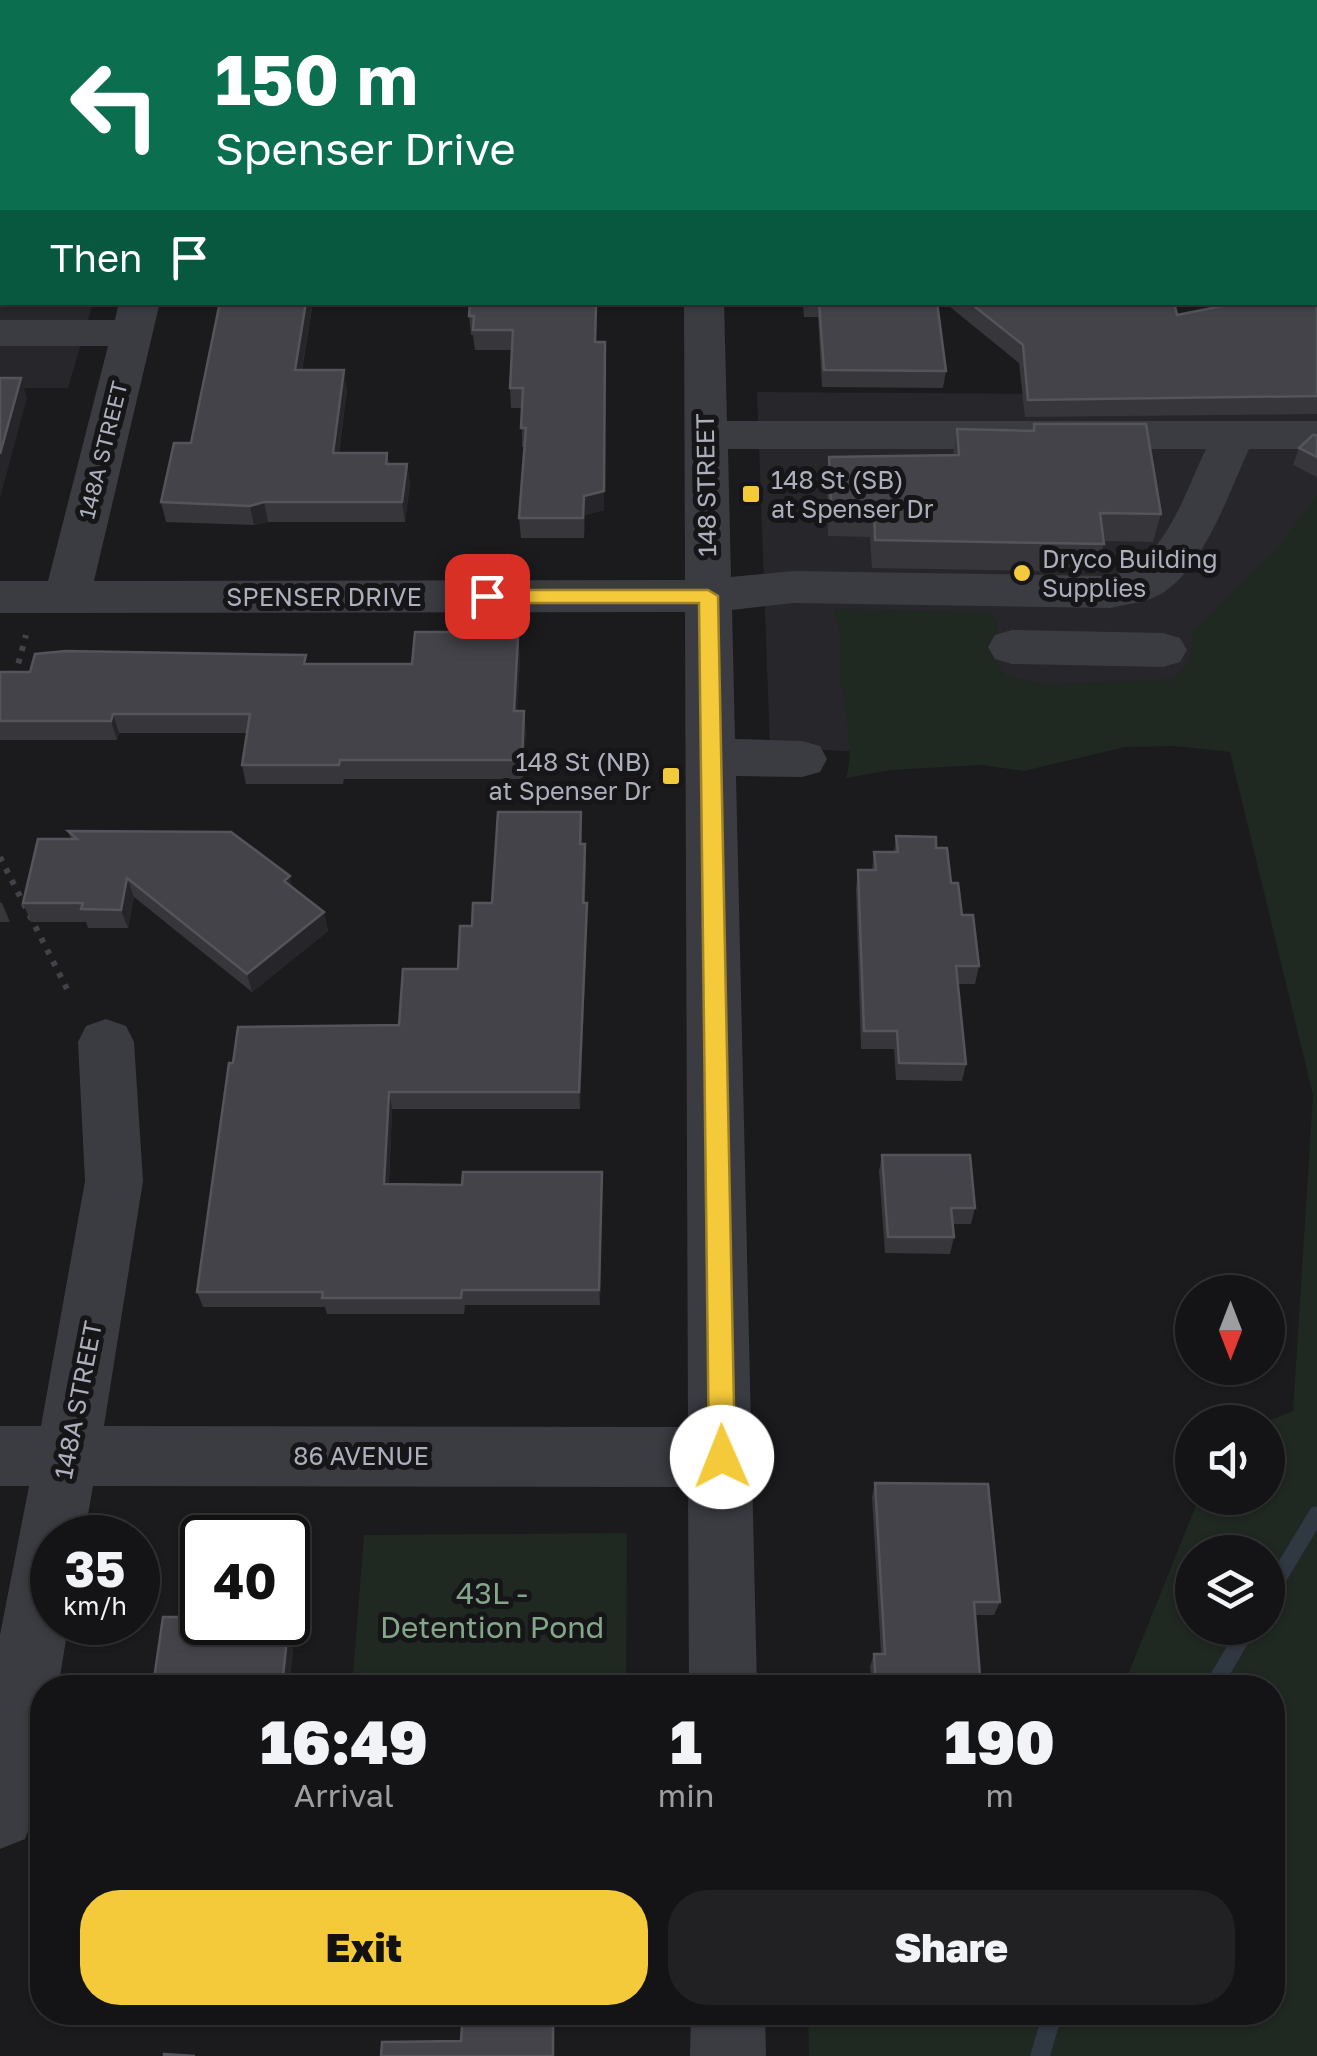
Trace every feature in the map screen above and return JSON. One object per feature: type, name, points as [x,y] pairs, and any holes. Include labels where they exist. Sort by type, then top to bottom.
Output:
[{"type":"street","name":"148 STREET","points":[[704,305],[724,1675]]},
{"type":"street","points":[[0,333],[136,318]]},
{"type":"street","name":"148A STREET","points":[[32,604],[136,318]]},
{"type":"street","points":[[706,435],[1317,435]]},
{"type":"street","name":"SPENSER DRIVE","points":[[32,604],[708,596],[794,588],[1112,592],[1143,584],[1182,546],[1234,435]]},
{"type":"street","points":[[1042,593],[1027,647],[1164,650]]},
{"type":"street","points":[[711,757],[802,759]]},
{"type":"street","name":"148A STREET","points":[[0,1814],[99,1291],[114,1181],[106,1042]]},
{"type":"street","name":"86 AVENUE","points":[[0,1456],[722,1457]]},
{"type":"street","points":[[728,2025],[728,2056]]},
{"type":"path","points":[[14,682],[32,604]]},
{"type":"path","points":[[0,858],[67,989]]},
{"type":"shaded area","points":[[0,305],[92,305],[68,388],[0,388]]},
{"type":"shaded area","name":"Dryco Building Supplies","points":[[757,392],[1317,396],[1317,538],[1220,741],[864,752],[770,747]]},
{"type":"green space","points":[[1317,495],[1317,2056],[809,2056],[808,2025],[1285,2025],[1285,1675],[1128,1675],[1175,1558],[1175,1645],[1285,1645],[1285,1535],[1184,1535],[1192,1515],[1285,1515],[1285,1414],[1293,1411],[1313,1095],[1230,752],[1174,746],[1125,747],[1024,771],[982,765],[891,770],[846,778],[849,739],[840,673],[840,633],[833,609],[989,612],[998,622],[993,659],[1005,675],[1044,684],[1173,679],[1190,661],[1193,632],[1278,548]]},
{"type":"green space","name":"43L - Detention Pond","points":[[627,1533],[626,1675],[353,1675],[364,1535]]},
{"type":"building","points":[[219,305],[306,305],[295,370],[344,370],[333,453],[387,453],[386,464],[407,464],[402,502],[264,502],[250,506],[161,502],[174,443],[191,443]]},
{"type":"building","points":[[470,305],[596,306],[595,342],[605,342],[604,491],[584,496],[583,518],[519,518],[526,428],[521,428],[523,388],[510,388],[513,330],[473,330],[474,316],[469,316]]},
{"type":"building","points":[[819,305],[937,305],[946,371],[824,370]]},
{"type":"building","points":[[973,305],[1175,305],[1177,315],[1227,305],[1317,305],[1317,396],[1028,400],[1023,345]]},
{"type":"building","points":[[0,378],[21,378],[0,454]]},
{"type":"building","points":[[1034,424],[1146,424],[1161,514],[1100,513],[1104,544],[875,540],[874,508],[831,507],[829,457],[959,455],[957,429],[1034,431]]},
{"type":"building","points":[[1317,435],[1317,457],[1299,448]]},
{"type":"building","points":[[415,632],[487,632],[486,638],[518,638],[514,711],[524,711],[522,760],[340,760],[339,765],[242,765],[250,714],[113,714],[111,721],[0,721],[0,672],[30,672],[35,654],[66,651],[306,655],[304,664],[412,664]]},
{"type":"building","points":[[498,812],[581,812],[580,844],[585,844],[583,903],[587,903],[579,1092],[389,1092],[384,1184],[462,1185],[463,1172],[602,1172],[599,1290],[462,1290],[461,1298],[322,1298],[323,1292],[197,1292],[229,1063],[233,1063],[238,1027],[399,1025],[403,969],[458,969],[460,926],[472,926],[473,903],[492,903]]},
{"type":"building","points":[[68,831],[231,832],[290,876],[284,881],[324,912],[247,974],[127,878],[121,910],[81,909],[83,903],[23,903],[38,839],[77,839]]},
{"type":"building","points":[[896,836],[936,837],[936,848],[947,848],[951,883],[958,883],[962,915],[973,915],[979,966],[956,966],[966,1064],[899,1063],[897,1031],[864,1031],[858,870],[876,870],[874,852],[898,852]]},
{"type":"building","points":[[882,1155],[970,1155],[975,1208],[951,1208],[954,1237],[888,1237]]},
{"type":"building","points":[[875,1483],[988,1484],[1000,1602],[974,1602],[980,1675],[875,1675],[874,1654],[885,1654]]},
{"type":"building","points":[[163,1617],[180,1617],[180,1645],[286,1645],[283,1675],[155,1675]]},
{"type":"building","points":[[462,2025],[553,2025],[553,2056],[381,2056],[382,2042],[461,2041]]},
{"type":"waterway","points":[[1285,1567],[1317,1514]]},
{"type":"waterway","points":[[1219,1675],[1238,1645]]},
{"type":"waterway","points":[[1040,2056],[1049,2025]]},
{"type":"place","name":"148 St (SB) at Spenser Dr","points":[[751,494]]},
{"type":"place","name":"Dryco Building Supplies","points":[[1022,573]]},
{"type":"place","name":"148 St (NB) at Spenser Dr","points":[[671,776]]},
{"type":"route","points":[[487,596],[708,596],[722,1457]]}]
